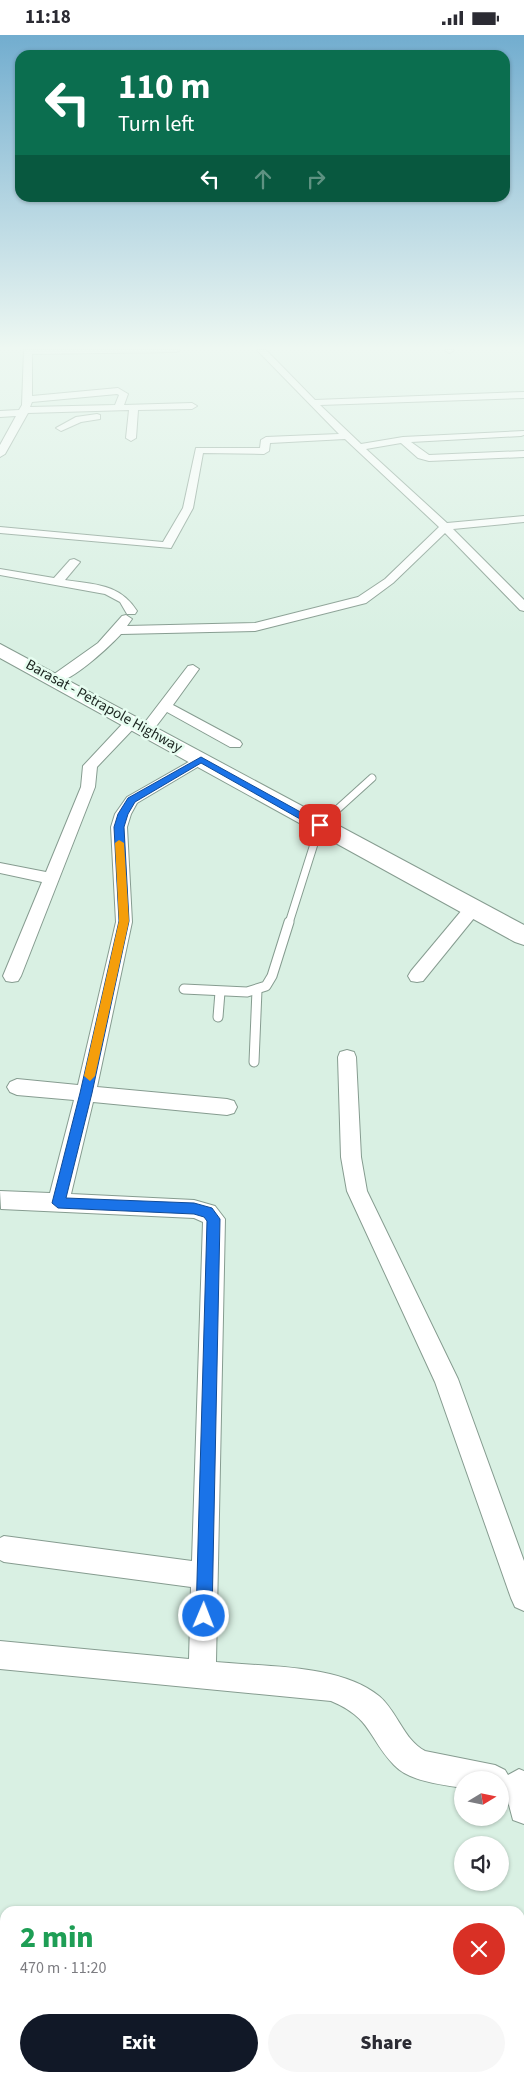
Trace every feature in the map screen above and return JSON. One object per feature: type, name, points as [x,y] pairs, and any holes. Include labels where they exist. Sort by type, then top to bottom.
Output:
[{"type":"highway","name":"Barasat - Petrapole Highway","points":[[0,650],[524,936]]},
{"type":"street","points":[[0,530],[167,546],[188,509],[199,450],[264,451],[265,446]]},
{"type":"street","points":[[358,447],[367,446]]},
{"type":"street","points":[[409,446],[420,456],[428,459],[524,454]]},
{"type":"street","points":[[358,447],[446,526],[485,564],[524,607]]},
{"type":"street","points":[[120,629],[255,627],[362,600],[389,581],[446,526],[524,519]]},
{"type":"street","points":[[57,582],[74,562]]},
{"type":"street","points":[[0,572],[108,591],[124,600],[131,611]]},
{"type":"street","points":[[55,680],[98,652],[120,629],[131,611],[132,592]]},
{"type":"street","points":[[12,976],[88,787],[90,766],[165,706],[193,669]]},
{"type":"street","points":[[165,706],[235,744]]},
{"type":"street","points":[[58,1203],[86,1093],[124,921],[119,827],[123,814],[132,800],[201,759]]},
{"type":"street","points":[[0,868],[52,879]]},
{"type":"street","points":[[417,976],[473,908]]},
{"type":"street","points":[[347,1057],[350,1157],[357,1191],[446,1379],[524,1598]]},
{"type":"street","points":[[18,1087],[227,1107]]},
{"type":"street","points":[[1,1200],[194,1209],[208,1212],[214,1219],[202,1675]]},
{"type":"street","points":[[4,1549],[205,1576]]},
{"type":"street","points":[[0,1655],[332,1687],[353,1696],[370,1707],[405,1756],[421,1765],[513,1788]]},
{"type":"lane","points":[[184,989],[220,992],[256,990],[266,986],[272,976],[320,825],[372,778]]},
{"type":"lane","points":[[254,1061],[256,990]]},
{"type":"lane","points":[[218,1017],[220,992]]},
{"type":"slow traffic","points":[[90,1076],[124,921],[119,843]]},
{"type":"route","points":[[204,1616],[214,1219],[208,1212],[194,1209],[58,1203],[86,1093],[124,921],[120,875],[119,827],[123,814],[132,800],[201,759],[320,825]]}]
